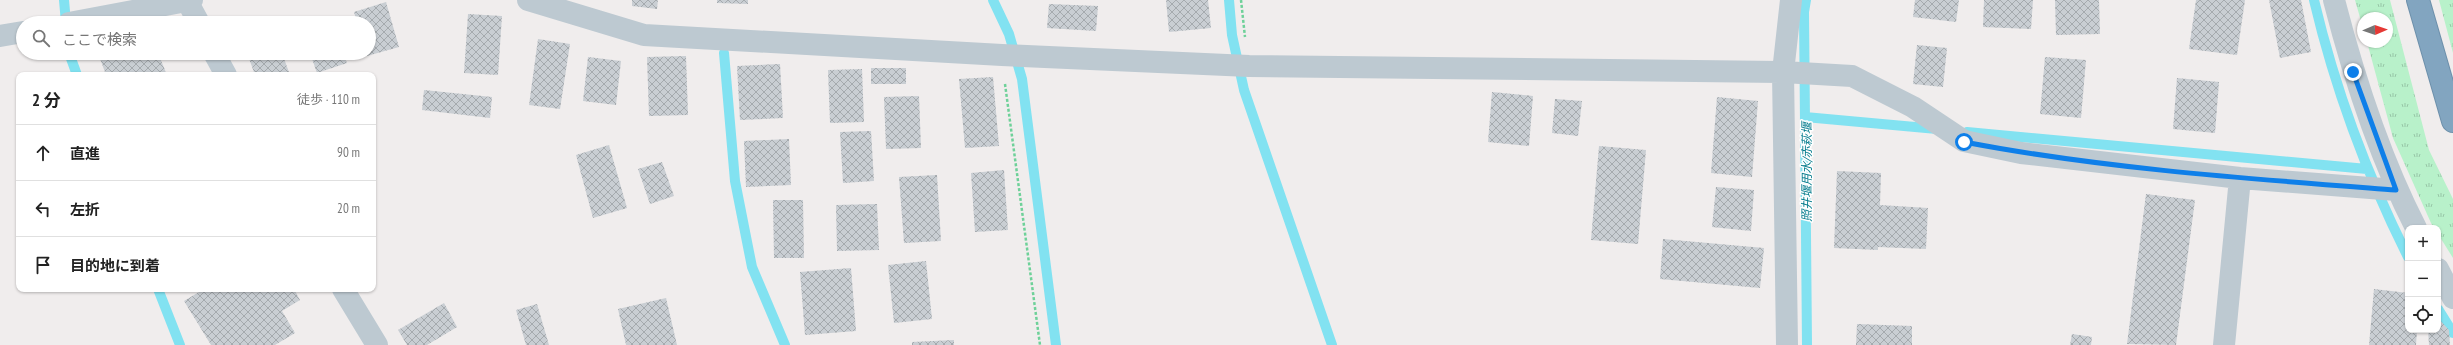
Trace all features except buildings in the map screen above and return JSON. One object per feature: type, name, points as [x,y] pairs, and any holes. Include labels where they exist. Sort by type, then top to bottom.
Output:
[{"type":"highway","points":[[2418,0],[2453,121]]},
{"type":"street","points":[[106,16],[190,0],[196,16]]},
{"type":"street","points":[[528,0],[644,35],[1002,55],[1248,66],[1783,72],[1852,76],[1913,107],[1964,142],[2022,153],[2240,178],[2396,190]]},
{"type":"street","points":[[1787,345],[1783,72],[1791,0]]},
{"type":"street","points":[[2334,0],[2353,72],[2396,190],[2414,225]]},
{"type":"street","points":[[0,36],[16,33]]},
{"type":"street","points":[[218,60],[224,72]]},
{"type":"street","points":[[2224,345],[2240,178]]},
{"type":"street","points":[[2441,275],[2453,298]]},
{"type":"street","points":[[345,292],[377,345]]},
{"type":"path","points":[[1241,0],[1248,66]]},
{"type":"path","points":[[1002,55],[1040,345]]},
{"type":"green space","points":[[2355,0],[2390,0],[2429,150],[2453,199],[2453,258],[2441,239],[2441,225],[2432,225],[2431,223],[2393,138],[2369,48],[2393,48],[2393,12],[2358,12]]},
{"type":"green space","points":[[2439,0],[2453,0],[2453,53]]},
{"type":"waterway","points":[[64,0],[65,16]]},
{"type":"waterway","points":[[993,0],[1009,34],[1022,79],[1056,345]]},
{"type":"waterway","points":[[1229,0],[1232,35],[1244,90],[1332,345]]},
{"type":"waterway","name":"照井堰用水/赤萩堰","points":[[1806,0],[1804,12],[1807,345]]},
{"type":"waterway","points":[[2314,0],[2322,33],[2342,99],[2379,195],[2405,251]]},
{"type":"waterway","points":[[724,53],[735,181],[752,267],[785,345]]},
{"type":"waterway","points":[[72,60],[76,72]]},
{"type":"waterway","points":[[1805,117],[1937,129]]},
{"type":"waterway","points":[[1967,132],[2367,169]]},
{"type":"waterway","points":[[159,292],[180,345]]},
{"type":"waterway","points":[[2441,314],[2453,333]]},
{"type":"route","points":[[1964,142],[2022,153],[2240,178],[2396,190],[2353,72]]}]
